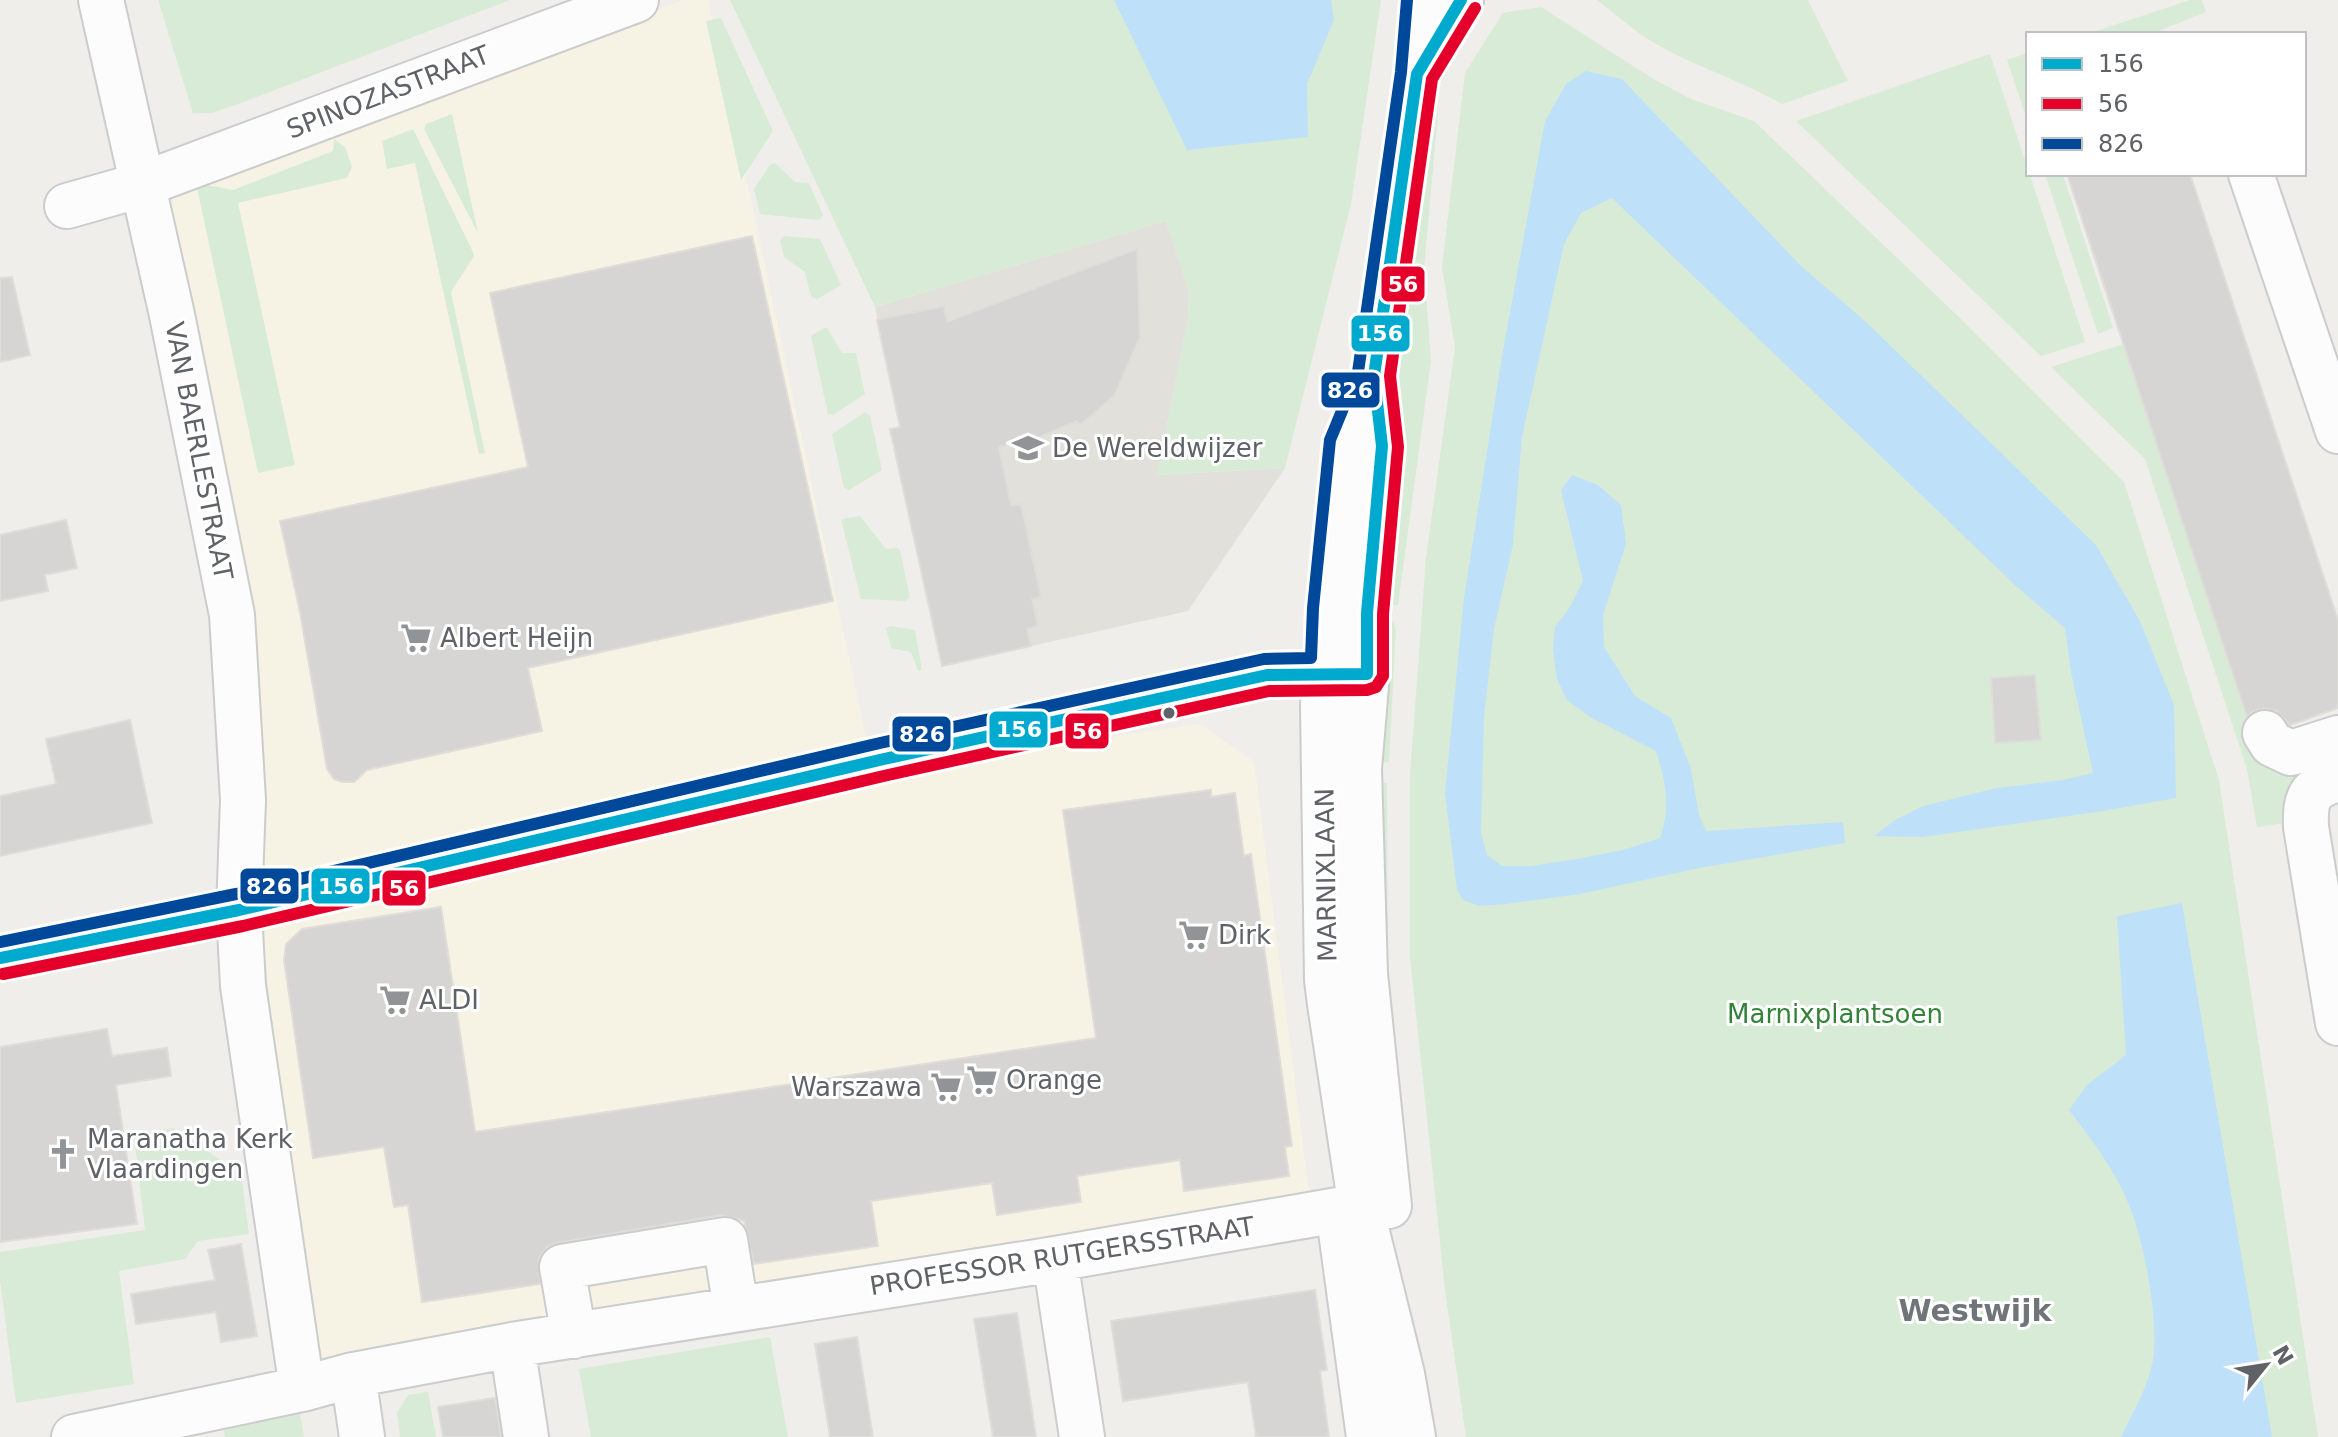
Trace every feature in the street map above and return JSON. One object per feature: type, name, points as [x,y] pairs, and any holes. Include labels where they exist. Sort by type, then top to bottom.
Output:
[{"type":"street","name":"VAN BAERLESTRAAT","points":[[101,0],[172,315],[232,615],[243,800],[239,910],[243,986],[302,1389]]},
{"type":"street","name":"SPINOZASTRAAT","points":[[67,206],[141,185],[636,0]]},
{"type":"street","name":"MARNIXLAAN","points":[[1369,1437],[1362,1207],[1365,974],[1359,769],[1347,674],[1367,613],[1382,446],[1374,376],[1417,74],[1423,0]]},
{"type":"street","name":"MARNIXLAAN","points":[[1417,74],[1461,0]]},
{"type":"street","points":[[2252,176],[2338,431]]},
{"type":"street","points":[[0,958],[239,910],[884,759],[1257,677],[1347,674]]},
{"type":"street","points":[[2265,733],[2272,744],[2291,753],[2338,738]]},
{"type":"street","points":[[2338,779],[2317,786],[2305,805],[2338,1023]]},
{"type":"street","name":"MARNIXLAAN","points":[[1362,1207],[1402,1374],[1413,1437]]},
{"type":"street","name":"PROFESSOR RUTGERSSTRAAT","points":[[74,1437],[302,1389],[353,1375],[512,1345],[1362,1207]]},
{"type":"street","points":[[574,1336],[562,1267],[725,1240],[736,1309]]},
{"type":"street","points":[[1055,1259],[1082,1437]]},
{"type":"street","points":[[512,1345],[526,1437]]},
{"type":"street","points":[[353,1375],[362,1437]]},
{"type":"shaded area","points":[[684,0],[708,0],[873,770],[1200,724],[1254,762],[1309,1193],[311,1359],[261,922],[167,213],[176,193]]},
{"type":"shaded area","name":"De Wereldwijzer","points":[[1166,221],[1189,291],[1188,318],[1157,475],[1285,468],[1188,611],[942,666],[890,429],[900,426],[875,307]]},
{"type":"green space","points":[[158,0],[510,0],[249,100],[212,113],[193,113]]},
{"type":"green space","points":[[730,0],[1381,0],[1351,204],[1285,468],[1157,475],[1188,318],[1189,291],[1166,221],[875,307]]},
{"type":"green space","points":[[1597,0],[1808,0],[1848,81],[1782,104],[1658,45]]},
{"type":"green space","points":[[2190,0],[2202,0],[2206,12],[2156,32],[2093,32]]},
{"type":"green space","name":"Marnixplantsoen","points":[[1541,7],[1655,80],[1691,99],[1754,121],[1963,321],[2124,482],[2219,780],[2318,1437],[1466,1437],[1445,1290],[1410,957],[1410,776],[1426,558],[1455,347],[1442,267],[1465,73],[1503,13]]},
{"type":"green space","points":[[721,18],[773,131],[741,180],[706,21]]},
{"type":"green space","points":[[1990,54],[2026,163],[2026,176],[2030,176],[2085,342],[2041,356],[1796,121]]},
{"type":"green space","points":[[2026,54],[2026,117],[2007,60]]},
{"type":"green space","points":[[1439,102],[1424,269],[1431,361],[1398,605],[1384,605],[1402,332]]},
{"type":"green space","points":[[452,114],[478,233],[424,129],[426,124]]},
{"type":"green space","points":[[413,129],[474,256],[451,292],[485,453],[479,454],[415,163],[387,169],[382,141]]},
{"type":"green space","points":[[334,139],[345,147],[352,167],[347,178],[238,203],[295,465],[258,473],[196,183],[233,190],[333,151]]},
{"type":"green space","points":[[775,163],[795,182],[809,183],[823,215],[819,220],[760,214],[754,189],[770,165]]},
{"type":"green space","points":[[2046,176],[2064,176],[2113,328],[2098,334]]},
{"type":"green space","points":[[784,236],[820,239],[841,285],[817,299],[811,297],[805,272],[784,257],[780,240]]},
{"type":"green space","points":[[827,328],[842,353],[856,353],[865,394],[833,415],[828,414],[811,336]]},
{"type":"green space","points":[[2124,344],[2247,715],[2259,741],[2316,771],[2291,785],[2288,790],[2286,823],[2257,827],[2247,769],[2145,459],[2051,367]]},
{"type":"green space","points":[[865,412],[870,416],[882,470],[849,490],[844,487],[832,434]]},
{"type":"green space","points":[[860,516],[886,549],[900,550],[910,597],[905,601],[861,599],[841,519]]},
{"type":"green space","points":[[1385,620],[1394,622],[1396,630],[1389,762],[1376,763]]},
{"type":"green space","points":[[886,628],[915,630],[922,670],[918,671],[911,652],[891,648]]},
{"type":"green space","points":[[1374,782],[1387,783],[1388,960],[1375,961]]},
{"type":"green space","points":[[173,1128],[241,1174],[249,1234],[198,1241],[185,1259],[119,1271],[134,1384],[16,1403],[0,1280],[0,1252],[145,1230],[134,1135]]},
{"type":"green space","points":[[770,1337],[788,1437],[591,1437],[579,1369]]},
{"type":"green space","points":[[428,1392],[436,1437],[400,1437],[397,1413],[408,1395]]},
{"type":"green space","points":[[300,1414],[304,1437],[225,1437],[224,1430]]},
{"type":"water","points":[[1114,0],[1331,0],[1334,20],[1307,84],[1308,137],[1187,150]]},
{"type":"water","points":[[1586,71],[1622,79],[1800,265],[1866,322],[2096,545],[2140,621],[2174,705],[2176,798],[1923,837],[1874,836],[1895,820],[1923,806],[1997,788],[2093,773],[2071,672],[2065,628],[2016,586],[1612,198],[1581,213],[1564,244],[1522,437],[1513,544],[1494,629],[1484,717],[1481,833],[1487,855],[1502,866],[1531,866],[1577,859],[1623,850],[1660,838],[1663,827],[1666,795],[1656,751],[1590,717],[1567,700],[1557,679],[1553,650],[1555,627],[1570,607],[1583,581],[1561,490],[1572,475],[1598,485],[1621,505],[1626,544],[1603,615],[1604,647],[1635,696],[1671,718],[1691,769],[1699,815],[1706,831],[1843,822],[1845,843],[1699,868],[1580,894],[1479,906],[1463,900],[1457,890],[1445,793],[1464,598],[1502,356],[1545,121],[1566,84]]},
{"type":"water","points":[[2182,903],[2272,1437],[2121,1437],[2151,1369],[2154,1332],[2150,1286],[2135,1221],[2124,1192],[2069,1110],[2087,1085],[2126,1055],[2117,916]]},
{"type":"building","points":[[2068,176],[2191,176],[2338,620],[2338,708],[2290,725],[2277,711],[2265,708],[2247,717]]},
{"type":"building","points":[[752,236],[833,601],[528,668],[542,731],[367,770],[354,782],[334,779],[327,769],[300,612],[280,521],[528,467],[490,293]]},
{"type":"building","points":[[1137,249],[1140,337],[1114,396],[1080,425],[1077,421],[1037,438],[999,447],[1011,505],[1021,504],[1041,597],[1032,599],[1038,626],[1027,629],[1031,646],[942,666],[890,429],[900,427],[877,320],[944,306],[947,322]]},
{"type":"building","points":[[12,277],[30,355],[0,362],[0,278]]},
{"type":"building","points":[[66,520],[77,568],[45,575],[48,591],[0,601],[0,535]]},
{"type":"building","points":[[2035,675],[2041,740],[1995,743],[1991,678]]},
{"type":"building","points":[[130,720],[152,823],[0,856],[0,796],[56,784],[46,739]]},
{"type":"building","points":[[1211,790],[1211,797],[1235,793],[1244,856],[1251,854],[1292,1146],[1285,1147],[1289,1176],[1184,1191],[1180,1160],[1077,1176],[1081,1202],[997,1215],[992,1183],[871,1201],[878,1246],[754,1264],[744,1221],[721,1215],[557,1243],[547,1247],[539,1258],[540,1284],[422,1302],[408,1205],[394,1207],[384,1147],[313,1158],[284,960],[286,944],[302,929],[441,907],[475,1132],[1096,1038],[1063,810]]},
{"type":"building","name":"Maranatha Kerk Vlaardingen","points":[[107,1029],[112,1056],[167,1048],[171,1076],[116,1085],[137,1224],[0,1242],[0,1047]]},
{"type":"building","points":[[241,1244],[257,1336],[221,1342],[216,1312],[136,1324],[131,1294],[215,1280],[208,1250]]},
{"type":"building","points":[[1315,1290],[1327,1370],[1320,1371],[1329,1437],[1256,1437],[1248,1382],[1123,1401],[1111,1321]]},
{"type":"building","points":[[1017,1313],[1036,1437],[993,1437],[974,1319]]},
{"type":"building","points":[[857,1337],[873,1437],[830,1437],[815,1344]]},
{"type":"building","points":[[495,1398],[501,1437],[443,1437],[438,1407]]},
{"type":"transit line","name":"826","points":[[0,942],[236,894],[880,743],[1264,659],[1311,658],[1330,440],[1358,372],[1401,72],[1407,0]]},
{"type":"transit line","name":"156","points":[[0,958],[239,910],[884,759],[1267,675],[1367,674],[1367,613],[1382,446],[1374,376],[1417,74],[1461,0]]},
{"type":"transit line","name":"56","points":[[3,974],[243,926],[888,775],[1269,691],[1367,690],[1376,687],[1383,676],[1383,614],[1398,447],[1390,376],[1432,79],[1475,8]]},
{"type":"place","name":"De Wereldwijzer","points":[[1028,448]]},
{"type":"place","name":"Albert Heijn","points":[[416,638]]},
{"type":"place","name":"Dirk","points":[[1194,935]]},
{"type":"place","name":"ALDI","points":[[395,1000]]},
{"type":"place","name":"Orange","points":[[982,1080]]},
{"type":"place","name":"Warszawa","points":[[946,1087]]},
{"type":"place","name":"Maranatha Kerk Vlaardingen","points":[[63,1154]]},
{"type":"district","name":"Westwijk","points":[[1975,1311]]}]
